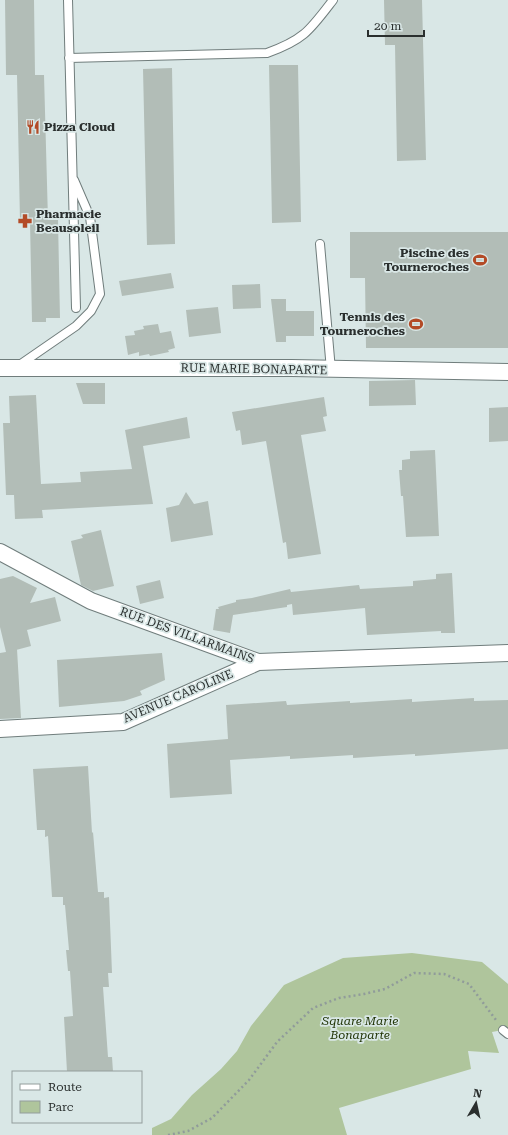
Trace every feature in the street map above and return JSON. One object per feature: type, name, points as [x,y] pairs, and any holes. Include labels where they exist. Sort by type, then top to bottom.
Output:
[{"type":"street","name":"RUE MARIE BONAPARTE","points":[[8,368],[292,368],[331,370],[508,372]]},
{"type":"street","name":"RUE DES VILLARMAINS","points":[[0,552],[91,601],[258,662],[508,653]]},
{"type":"street","name":"AVENUE CAROLINE","points":[[0,729],[123,722],[258,662]]},
{"type":"lane","points":[[68,0],[76,308]]},
{"type":"lane","points":[[69,58],[267,53],[290,45],[309,31],[333,0]]},
{"type":"lane","points":[[8,368],[76,326],[91,311],[100,294],[90,217],[73,176]]},
{"type":"lane","points":[[320,244],[331,370]]},
{"type":"path","points":[[168,1135],[188,1131],[212,1118],[249,1080],[277,1042],[313,1008],[339,998],[385,989],[414,973],[444,974],[469,984],[505,1032]]},
{"type":"green space","name":"Square Marie Bonaparte","points":[[412,953],[482,962],[508,984],[508,1029],[492,1032],[499,1053],[468,1051],[471,1069],[339,1108],[347,1135],[152,1135],[152,1128],[171,1119],[192,1095],[221,1069],[237,1051],[251,1026],[284,985],[343,958]]},
{"type":"building","points":[[5,0],[34,0],[35,75],[44,75],[48,220],[58,220],[60,318],[46,318],[46,322],[32,322],[30,221],[20,221],[17,75],[6,75]]},
{"type":"building","points":[[384,0],[422,0],[426,160],[397,161],[395,45],[385,45]]},
{"type":"building","points":[[269,65],[298,65],[301,222],[272,223]]},
{"type":"building","points":[[172,68],[175,244],[147,245],[143,69]]},
{"type":"building","points":[[350,232],[508,232],[508,348],[366,348],[365,278],[350,278]]},
{"type":"building","points":[[171,273],[174,288],[122,296],[119,281]]},
{"type":"building","points":[[260,284],[261,308],[233,309],[232,285]]},
{"type":"building","points":[[271,299],[286,299],[286,311],[314,311],[314,336],[286,336],[286,342],[276,342]]},
{"type":"building","points":[[218,307],[221,333],[189,337],[186,310]]},
{"type":"building","points":[[158,324],[160,333],[171,331],[175,348],[168,350],[169,352],[150,356],[149,354],[139,356],[139,352],[128,355],[125,336],[135,335],[134,331],[144,329],[143,326]]},
{"type":"building","points":[[415,380],[416,405],[369,406],[369,381]]},
{"type":"building","points":[[76,383],[105,383],[105,404],[83,404]]},
{"type":"building","points":[[36,395],[41,484],[81,482],[80,472],[132,469],[125,430],[187,417],[190,438],[143,446],[153,504],[42,510],[43,518],[15,519],[14,495],[6,495],[3,423],[10,423],[9,396]]},
{"type":"building","points":[[324,397],[327,416],[323,417],[326,431],[301,435],[321,554],[288,559],[286,542],[283,543],[266,441],[242,445],[240,430],[236,431],[232,412]]},
{"type":"building","points":[[508,407],[508,441],[489,442],[489,408]]},
{"type":"building","points":[[435,450],[439,536],[406,537],[403,496],[401,496],[399,470],[402,470],[402,460],[410,459],[410,451]]},
{"type":"building","points":[[186,492],[194,504],[208,501],[213,535],[171,542],[166,508],[179,505]]},
{"type":"building","points":[[101,530],[114,586],[93,591],[81,585],[71,541],[83,538],[81,535]]},
{"type":"building","points":[[452,573],[455,633],[441,633],[441,631],[367,635],[365,608],[293,615],[292,604],[287,605],[287,607],[233,615],[230,633],[213,630],[216,609],[219,609],[218,607],[236,602],[236,600],[252,598],[290,589],[291,592],[359,585],[360,589],[413,586],[413,581],[436,579],[436,574]]},
{"type":"building","points":[[13,576],[37,588],[30,603],[55,597],[61,621],[27,630],[31,646],[17,650],[21,718],[0,719],[0,653],[6,652],[0,627],[0,579]]},
{"type":"building","points":[[160,580],[164,598],[140,604],[136,586]]},
{"type":"building","points":[[162,653],[165,680],[140,691],[142,695],[124,701],[59,707],[57,660]]},
{"type":"building","points":[[474,698],[474,701],[508,700],[508,749],[415,756],[415,754],[353,758],[353,755],[290,759],[290,756],[230,760],[232,794],[170,798],[167,744],[228,739],[226,705],[286,701],[287,705],[412,699],[412,702]]},
{"type":"building","points":[[88,766],[92,833],[93,832],[98,892],[104,892],[104,898],[109,897],[112,973],[108,973],[109,987],[103,987],[108,1057],[112,1057],[113,1071],[67,1071],[64,1017],[73,1016],[70,971],[68,971],[66,950],[69,950],[65,905],[63,905],[63,897],[52,897],[48,836],[45,837],[45,830],[37,830],[33,769]]},
{"type":"place","name":"Pizza Cloud","points":[[33,127]]},
{"type":"place","name":"Pharmacie Beausoleil","points":[[25,221]]},
{"type":"place","name":"Piscine des Tourneroches","points":[[480,260]]},
{"type":"place","name":"Tennis des Tourneroches","points":[[416,324]]}]
